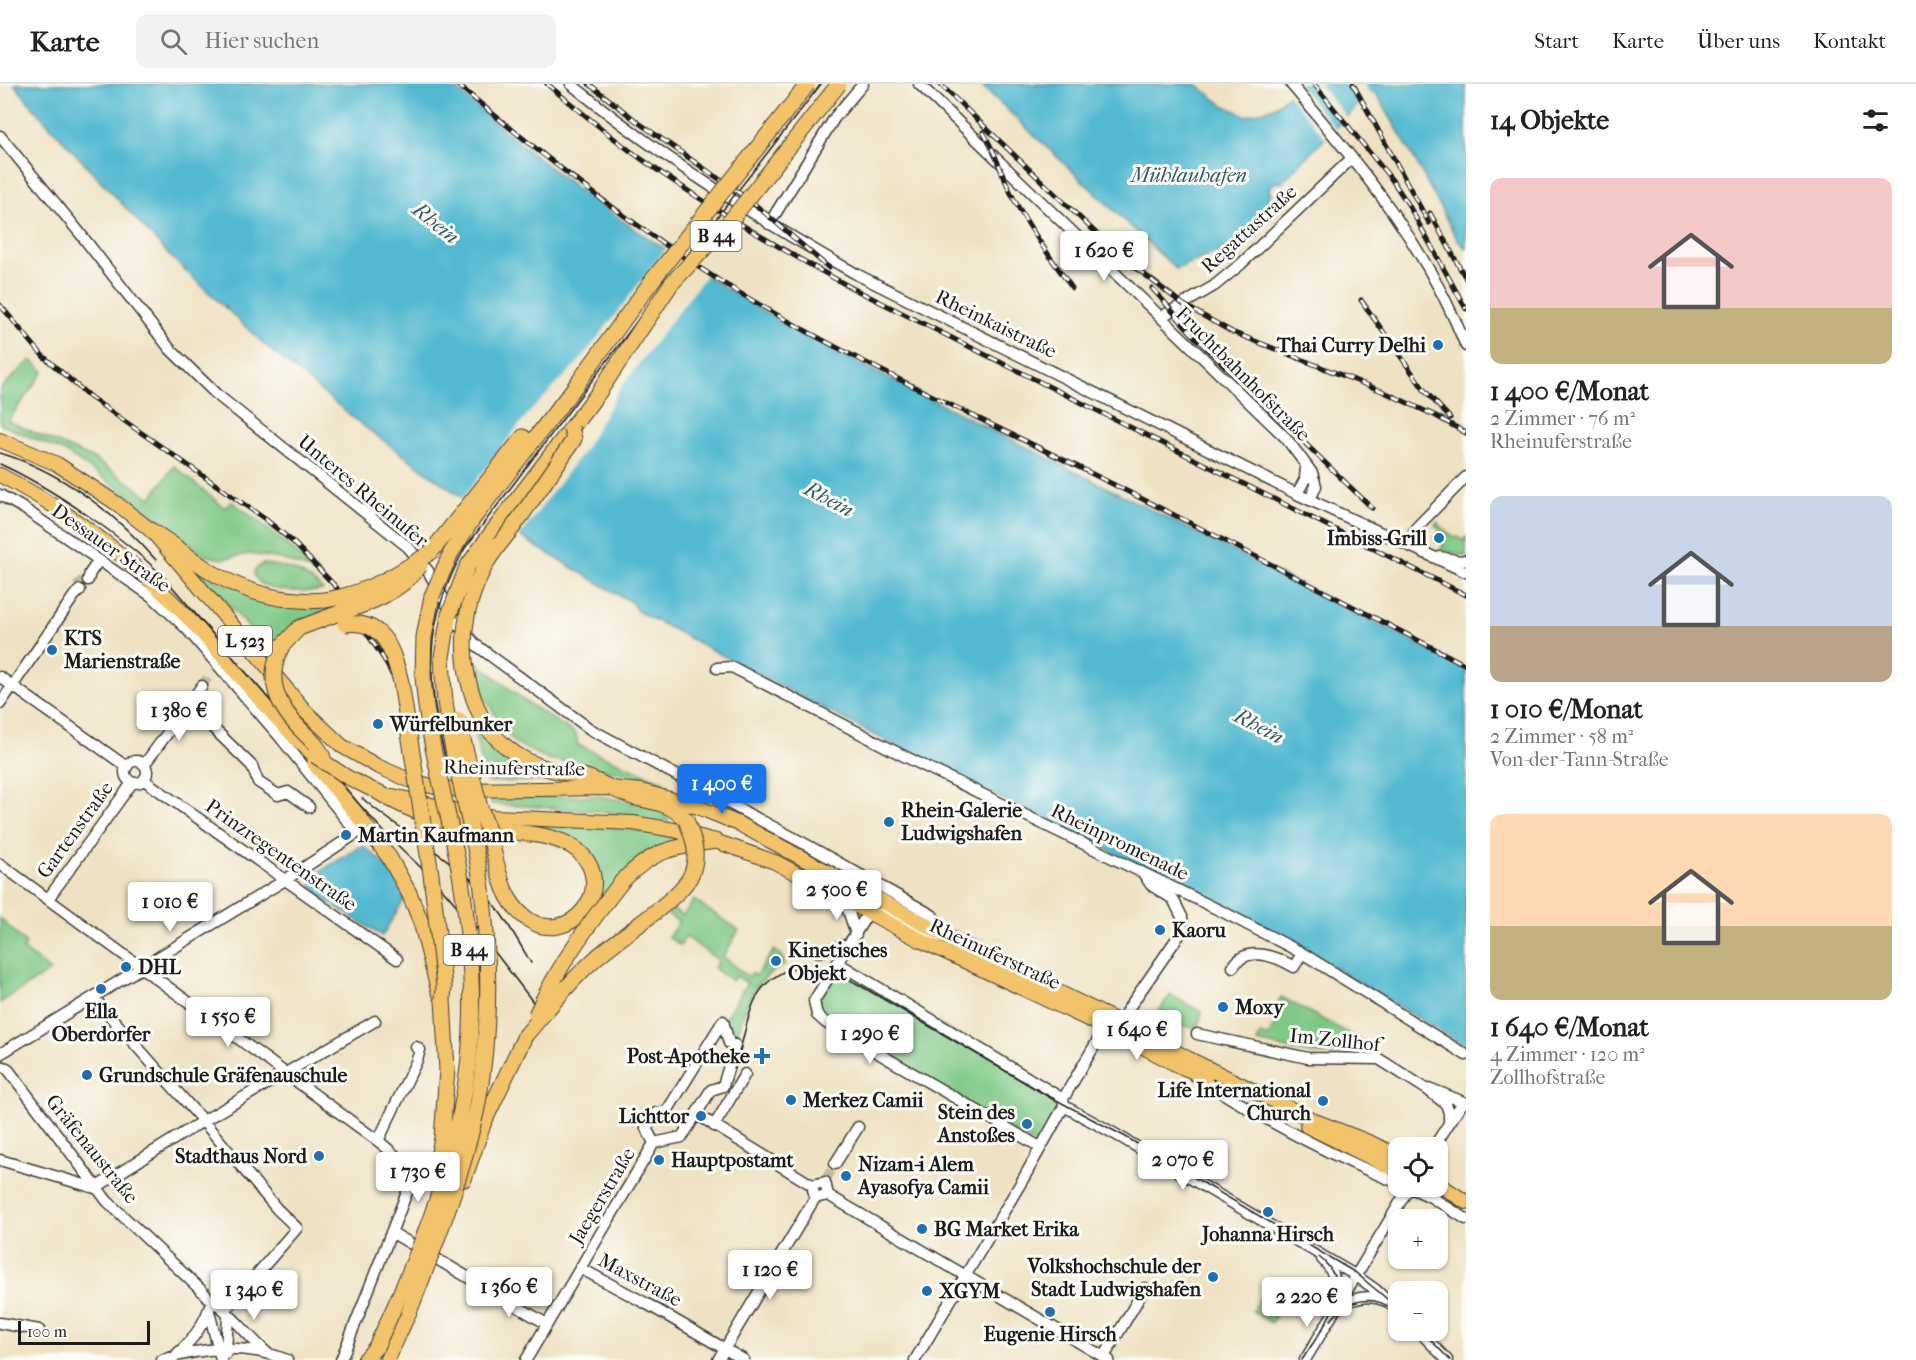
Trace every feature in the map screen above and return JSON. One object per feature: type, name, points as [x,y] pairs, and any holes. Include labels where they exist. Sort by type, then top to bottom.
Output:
[{"type":"highway","name":"B 44","points":[[370,1356],[406,1279],[427,1224],[457,1130],[469,1057],[471,1018],[469,949],[461,879],[424,694],[423,658],[428,612],[438,581],[456,544],[576,385],[629,310],[808,84]]},
{"type":"highway","name":"B 44","points":[[387,1360],[409,1312],[450,1204],[474,1124],[479,1098],[488,995],[482,890],[475,845],[452,748],[443,675],[444,640],[454,598],[467,567],[599,392],[671,284],[731,220],[839,84]]},
{"type":"highway","points":[[427,1224],[430,1191],[445,1114],[448,1056],[443,1000],[421,922],[409,893],[389,857],[315,764],[322,752],[282,707],[276,693],[274,666],[282,646],[299,628],[342,619],[388,594],[416,572],[543,411],[556,398],[576,385]]},
{"type":"highway","points":[[525,1036],[595,958],[666,902],[689,879],[695,865],[696,849],[686,820],[671,807],[635,797],[586,777],[535,765],[515,755],[487,728],[471,692],[464,644],[465,623],[471,598],[487,563],[574,439],[571,428]]},
{"type":"highway","points":[[152,531],[221,578],[249,591],[299,601],[325,600],[372,588],[431,552]]},
{"type":"highway","name":"B 44","points":[[342,619],[375,630],[388,643],[395,656],[431,873],[444,986],[443,1000]]},
{"type":"highway","points":[[375,791],[394,803],[462,826],[549,838],[561,841],[578,851],[592,871],[591,900],[585,910],[567,923],[544,927],[533,923],[514,906],[505,891],[480,807],[461,736],[454,698],[443,675]]},
{"type":"highway","points":[[525,1036],[569,953],[597,912],[623,880],[640,863],[660,852],[715,841]]},
{"type":"highway","name":"B 44","points":[[450,1204],[458,1195],[484,1122],[525,1036]]},
{"type":"highway","points":[[397,1360],[412,1326],[409,1312]]},
{"type":"main road","name":"Rheinuferstraße","points":[[0,440],[32,452],[67,470],[152,531],[306,712],[353,754],[398,775],[435,787],[460,790],[611,788],[640,791],[698,807],[738,824],[1109,1022]]},
{"type":"main road","name":"Rheinuferstraße","points":[[0,476],[67,514],[112,547],[164,594],[236,671],[288,732],[319,759],[375,791],[458,811],[494,817],[633,823],[715,841],[775,862],[920,940],[1109,1022]]},
{"type":"main road","name":"L 523","points":[[1109,1022],[1219,1081],[1388,1158]]},
{"type":"main road","name":"L 523","points":[[1184,1062],[1371,1143],[1388,1156]]},
{"type":"main road","points":[[1448,1190],[1466,1202]]},
{"type":"street","name":"Rheinkaistraße","points":[[571,84],[632,132],[712,188],[858,275],[1297,494],[1466,573]]},
{"type":"street","points":[[769,224],[835,117],[862,84]]},
{"type":"street","name":"Fruchtbahnhofstraße","points":[[919,84],[1286,438],[1312,473],[1316,486],[1310,500]]},
{"type":"street","points":[[1291,84],[1401,221],[1441,289],[1466,346]]},
{"type":"street","name":"Unteres Rheinufer","points":[[0,136],[170,349],[216,394],[408,547],[428,571],[459,626],[476,645],[590,729],[806,844],[932,915],[936,921]]},
{"type":"street","name":"Regattastraße","points":[[1161,317],[1214,286],[1241,264],[1352,158]]},
{"type":"street","name":"Fruchtbahnhofstraße","points":[[1297,494],[1305,479],[1306,465]]},
{"type":"street","points":[[1407,545],[1416,528],[1466,477]]},
{"type":"street","name":"Dessauer Straße","points":[[0,495],[154,598],[186,628],[280,737],[357,833],[285,880]]},
{"type":"street","name":"Rheinkaistraße","points":[[1430,555],[1460,561],[1466,560]]},
{"type":"street","points":[[87,577],[99,560]]},
{"type":"street","points":[[0,705],[77,591]]},
{"type":"street","points":[[210,674],[217,664]]},
{"type":"street","name":"Rheinpromenade","points":[[717,668],[732,667],[904,756],[1302,953],[1466,1055]]},
{"type":"street","points":[[0,677],[126,767]]},
{"type":"street","points":[[144,765],[202,686]]},
{"type":"street","points":[[187,705],[201,720]]},
{"type":"street","points":[[213,728],[252,766],[258,782],[278,795],[288,792],[309,807]]},
{"type":"street","points":[[138,761],[147,767],[148,774],[142,783],[134,784],[126,778],[124,771],[126,767],[131,762],[138,761]]},
{"type":"street","name":"Prinzregentenstraße","points":[[144,780],[397,959]]},
{"type":"street","name":"Gartenstraße","points":[[48,899],[132,783]]},
{"type":"street","points":[[0,864],[378,1141],[405,1167],[411,1182],[343,1358],[335,1360]]},
{"type":"street","points":[[1126,1012],[1182,931],[1182,917],[1176,903],[1168,894],[1151,885],[1143,873]]},
{"type":"street","points":[[0,1054],[285,880]]},
{"type":"street","points":[[842,898],[856,933]]},
{"type":"street","name":"Rheinuferstraße","points":[[868,913],[880,911],[935,939],[946,936]]},
{"type":"street","points":[[868,913],[814,1000],[814,1008],[820,1018],[1040,1147]]},
{"type":"street","points":[[818,952],[849,944]]},
{"type":"street","points":[[1233,967],[1242,958],[1258,954],[1277,958],[1294,967],[1302,953]]},
{"type":"street","points":[[838,963],[1115,1134],[1355,1275],[1388,1301]]},
{"type":"street","points":[[93,998],[203,1121],[278,1210],[297,1228],[226,1312]]},
{"type":"street","points":[[723,1021],[729,1043],[735,1045],[726,1075],[723,1086],[711,1090],[682,1137],[654,1143],[646,1128],[656,1113],[667,1112],[723,1021]]},
{"type":"street","points":[[0,1160],[95,1188],[203,1121],[375,1022]]},
{"type":"street","points":[[915,1360],[1022,1181],[1109,1022]]},
{"type":"street","name":"Im Zollhof","points":[[1197,1034],[1308,1058],[1379,1059],[1446,1104],[1449,1122]]},
{"type":"street","points":[[378,1141],[417,1060],[420,1050],[416,1047]]},
{"type":"street","points":[[1184,1062],[1214,1088],[1294,1133],[1388,1179]]},
{"type":"street","name":"Gräfenaustraße","points":[[0,1066],[7,1068],[95,1188],[204,1293],[222,1348]]},
{"type":"street","points":[[714,1126],[743,1077],[726,1075]]},
{"type":"street","name":"Im Zollhof","points":[[1428,1090],[1434,1089],[1464,1102]]},
{"type":"street","points":[[1440,1137],[1464,1102]]},
{"type":"street","points":[[696,1114],[812,1185],[815,1198],[718,1360]]},
{"type":"street","points":[[835,1164],[858,1127]]},
{"type":"street","name":"Jaegerstraße","points":[[526,1360],[654,1143]]},
{"type":"street","points":[[812,1185],[826,1180],[828,1195]]},
{"type":"street","points":[[815,1198],[828,1195],[1106,1358],[1145,1288]]},
{"type":"street","points":[[1305,1360],[1402,1197]]},
{"type":"street","points":[[1431,1197],[1466,1219]]},
{"type":"street","points":[[391,1232],[547,1324]]},
{"type":"street","points":[[1316,1252],[1328,1265],[1334,1277],[1336,1294],[1334,1311]]},
{"type":"street","name":"Maxstraße","points":[[580,1268],[744,1360]]},
{"type":"street","points":[[1334,1311],[1345,1303],[1364,1297],[1378,1298],[1388,1304]]},
{"type":"street","points":[[175,1356],[192,1340],[210,1307]]},
{"type":"street","name":"Gräfenaustraße","points":[[210,1307],[226,1312],[267,1353]]},
{"type":"street","name":"Gräfenaustraße","points":[[223,1360],[226,1312]]},
{"type":"street","points":[[0,1323],[39,1330]]},
{"type":"street","points":[[1429,1341],[1447,1360]]},
{"type":"street","points":[[162,1360],[222,1348],[267,1353],[287,1360]]},
{"type":"green space","points":[[31,360],[44,371],[8,421],[94,459],[151,498],[174,466],[225,508],[231,501],[255,519],[322,577],[321,579],[306,568],[281,559],[249,554],[222,559],[204,555],[128,495],[65,452],[0,424],[0,389]]},
{"type":"green space","points":[[1437,522],[1454,538],[1458,537],[1463,541],[1466,537],[1466,556],[1441,550],[1443,536],[1435,525]]},
{"type":"green space","points":[[262,564],[295,571],[323,590],[282,590],[262,584],[256,578],[254,571]]},
{"type":"green space","points":[[188,565],[221,583],[333,606],[335,609],[270,660],[255,635],[223,598]]},
{"type":"green space","points":[[476,661],[523,700],[576,734],[578,745],[664,782],[548,759],[516,744],[502,727],[482,692]]},
{"type":"green space","points":[[472,724],[489,744],[522,770],[571,780],[487,782]]},
{"type":"green space","points":[[598,796],[658,806],[670,822],[598,811],[491,804],[490,797]]},
{"type":"green space","points":[[500,822],[640,831],[686,839],[597,900],[600,881],[593,859]]},
{"type":"green space","points":[[694,900],[739,930],[723,957],[745,975],[749,977],[751,973],[756,976],[774,950],[782,956],[785,964],[763,979],[750,997],[735,1044],[723,1021],[747,983],[736,976],[732,981],[714,968],[719,961],[686,937],[680,945],[668,937],[679,922],[668,915],[672,909],[683,916]]},
{"type":"green space","points":[[0,918],[26,944],[23,949],[50,971],[0,1003]]},
{"type":"green space","points":[[838,963],[1063,1099],[1040,1147],[826,1023],[814,1008]]},
{"type":"green space","points":[[1170,995],[1202,1012],[1198,1029],[1173,1023],[1157,1014]]},
{"type":"green space","points":[[1281,997],[1361,1040],[1362,1054],[1310,1054],[1257,1042],[1261,1034],[1268,1037],[1284,1006],[1278,1003]]},
{"type":"green space","points":[[1268,1285],[1287,1297],[1271,1323],[1252,1311]]},
{"type":"water","name":"Rhein","points":[[14,84],[451,84],[540,160],[596,202],[698,271],[803,335],[1413,641],[1466,670],[1466,1047],[1303,949],[1240,915],[915,756],[637,611],[631,602],[532,544],[461,497],[362,425],[267,347],[170,256]]},
{"type":"water","name":"Mühlauhafen","points":[[980,84],[1196,84],[1223,105],[1247,116],[1274,107],[1302,84],[1466,84],[1466,249],[1457,239],[1378,96],[1371,92],[1281,183],[1275,182],[1268,190],[1271,193],[1262,215],[1249,234],[1225,249],[1176,269]]},
{"type":"water","points":[[362,845],[412,887],[382,936],[316,894],[311,885],[315,875]]},
{"type":"pier","points":[[1298,84],[1337,130],[1327,140],[1287,93]]},
{"type":"pier","points":[[1309,84],[1319,84],[1348,119],[1342,124]]},
{"type":"pier","points":[[1347,84],[1364,84],[1371,96],[1360,107]]},
{"type":"pier","points":[[667,247],[707,274],[621,387],[584,450],[518,538],[461,500],[528,414],[583,357]]},
{"type":"tunnel","points":[[77,587],[84,578]]},
{"type":"tunnel","points":[[202,686],[210,674]]},
{"type":"tunnel","points":[[826,1179],[835,1164]]},
{"type":"tram line","points":[[445,757],[434,700],[432,650],[441,601],[465,548],[666,283],[821,84]]},
{"type":"tram line","points":[[0,453],[44,471],[86,496],[123,526],[156,560]]},
{"type":"tram line","points":[[0,464],[42,486],[86,514],[128,545],[163,576],[359,804],[386,834],[438,884],[478,930],[533,1002]]},
{"type":"tram line","points":[[362,798],[473,881],[498,909],[531,963]]},
{"type":"tram line","points":[[735,1069],[751,1010],[765,986],[780,974],[798,967],[808,966],[829,970],[861,986],[1045,1094],[1124,1136],[1356,1273],[1388,1300]]},
{"type":"tram line","points":[[1302,1360],[1326,1322],[1336,1295],[1336,1282],[1331,1269],[1319,1257]]},
{"type":"tram line","points":[[1331,1320],[1352,1303],[1369,1301],[1388,1306]]},
{"type":"tram line","points":[[1432,1341],[1450,1360]]},
{"type":"railway","points":[[457,84],[520,136],[618,211],[685,259],[761,306],[887,373],[1160,508],[1466,665]]},
{"type":"railway","points":[[547,84],[608,134],[683,188],[823,272],[1466,595]]},
{"type":"railway","points":[[589,84],[639,123],[752,202],[829,268]]},
{"type":"railway","points":[[940,84],[1118,254],[1184,305],[1232,332],[1382,391],[1466,433]]},
{"type":"railway","points":[[1314,84],[1392,180],[1408,204],[1466,309]]},
{"type":"railway","points":[[1353,84],[1429,223]]},
{"type":"railway","points":[[983,132],[1022,214],[1072,288]]},
{"type":"railway","points":[[1430,213],[1466,279]]},
{"type":"railway","points":[[1152,288],[1196,338],[1372,508]]},
{"type":"railway","points":[[1361,300],[1425,391],[1450,418]]},
{"type":"railway","points":[[0,305],[43,356],[90,397],[265,519],[293,542],[336,587],[384,659],[398,686]]},
{"type":"place","name":"Thai Curry Delhi","points":[[1438,345]]},
{"type":"place","name":"Imbiss-Grill","points":[[1439,538]]},
{"type":"place","name":"KTS Marienstraße","points":[[52,650]]},
{"type":"place","name":"Würfelbunker","points":[[378,724]]},
{"type":"place","name":"Rhein-Galerie Ludwigshafen","points":[[889,822]]},
{"type":"place","name":"Martin Kaufmann","points":[[346,835]]},
{"type":"place","name":"Kaoru","points":[[1160,930]]},
{"type":"place","name":"Kinetisches Objekt","points":[[776,961]]},
{"type":"place","name":"DHL","points":[[126,967]]},
{"type":"place","name":"Ella Oberdorfer","points":[[101,989]]},
{"type":"place","name":"Moxy","points":[[1223,1007]]},
{"type":"place","name":"Post-Apotheke","points":[[762,1056]]},
{"type":"place","name":"Grundschule Gräfenauschule","points":[[87,1075]]},
{"type":"place","name":"Merkez Camii","points":[[791,1100]]},
{"type":"place","name":"Life International Church","points":[[1323,1101]]},
{"type":"place","name":"Lichttor","points":[[701,1116]]},
{"type":"place","name":"Stein des Anstoßes","points":[[1027,1124]]},
{"type":"place","name":"Stadthaus Nord","points":[[319,1156]]},
{"type":"place","name":"Hauptpostamt","points":[[659,1160]]},
{"type":"place","name":"Nizam-i Alem Ayasofya Camii","points":[[846,1176]]},
{"type":"place","name":"Johanna Hirsch","points":[[1268,1212]]},
{"type":"place","name":"BG Market Erika","points":[[922,1229]]},
{"type":"place","name":"Volkshochschule der Stadt Ludwigshafen","points":[[1213,1277]]},
{"type":"place","name":"XGYM","points":[[927,1291]]},
{"type":"place","name":"Eugenie Hirsch","points":[[1050,1312]]}]
